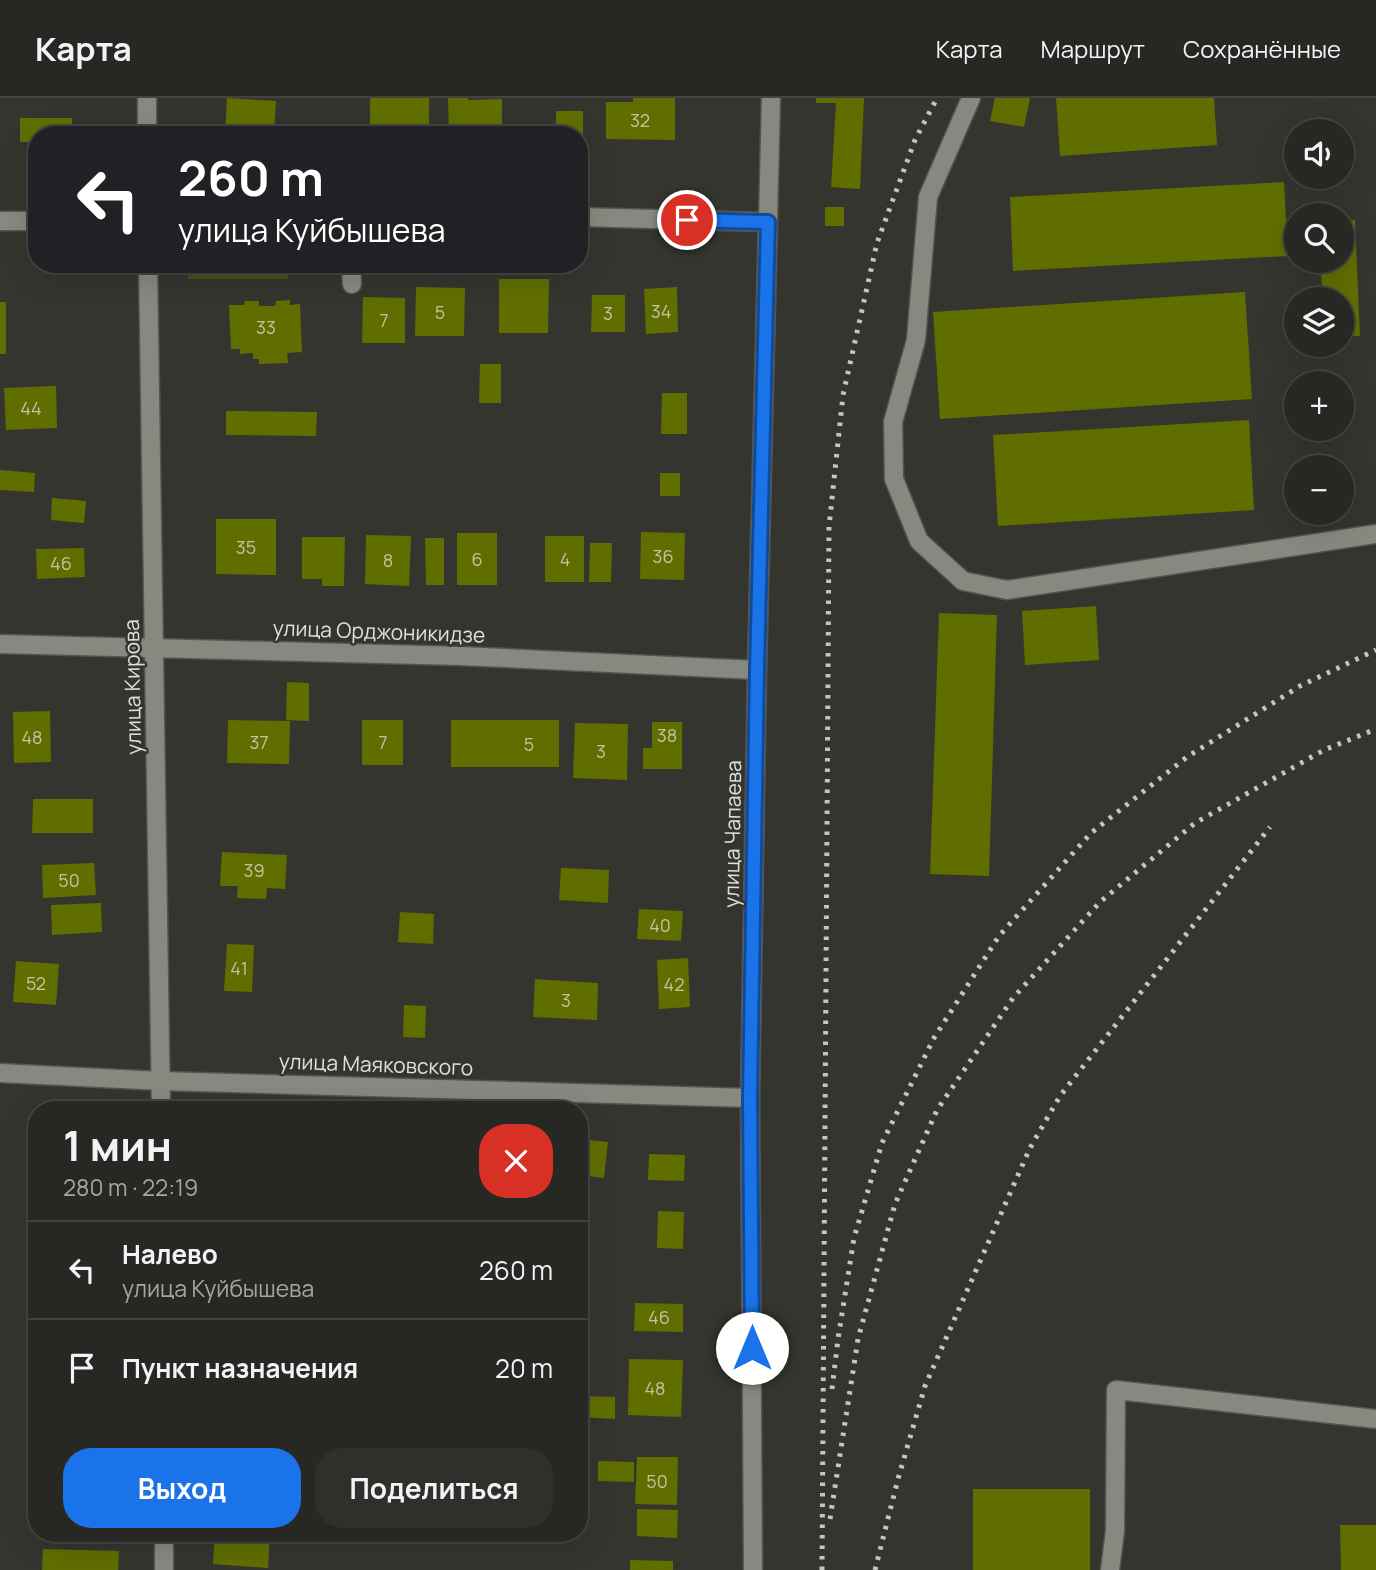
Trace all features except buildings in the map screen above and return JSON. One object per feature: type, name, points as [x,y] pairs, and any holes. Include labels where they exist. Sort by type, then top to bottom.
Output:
[{"type":"street","points":[[147,98],[147,126]]},
{"type":"street","name":"улица Чапаева","points":[[753,1570],[750,1098],[771,98]]},
{"type":"street","points":[[971,98],[928,197],[916,340],[893,422],[894,479],[919,541],[963,581],[1007,590],[1376,534]]},
{"type":"street","points":[[588,217],[768,222]]},
{"type":"street","points":[[0,221],[28,222]]},
{"type":"street","name":"улица Кирова","points":[[148,273],[161,1101]]},
{"type":"street","points":[[351,273],[352,284]]},
{"type":"street","name":"улица Орджоникидзе","points":[[0,644],[460,656],[757,670]]},
{"type":"street","name":"улица Маяковского","points":[[0,1073],[161,1081],[750,1098]]},
{"type":"street","points":[[1110,1570],[1115,1531],[1116,1390],[1376,1419]]},
{"type":"street","points":[[164,1542],[164,1570]]},
{"type":"green space","points":[[188,273],[288,273],[288,279],[188,279]]},
{"type":"railway","points":[[822,1570],[829,527],[843,395],[877,243],[915,140],[937,98]]},
{"type":"railway","points":[[832,1389],[854,1238],[882,1143],[934,1038],[999,936],[1091,833],[1187,757],[1300,686],[1376,650]]},
{"type":"railway","points":[[830,1519],[858,1339],[895,1204],[937,1110],[1013,998],[1100,902],[1195,823],[1324,750],[1376,729]]},
{"type":"railway","points":[[875,1570],[925,1386],[1030,1148],[1060,1096],[1270,827]]},
{"type":"route","points":[[687,220],[768,222],[750,1098],[752,1348]]}]
